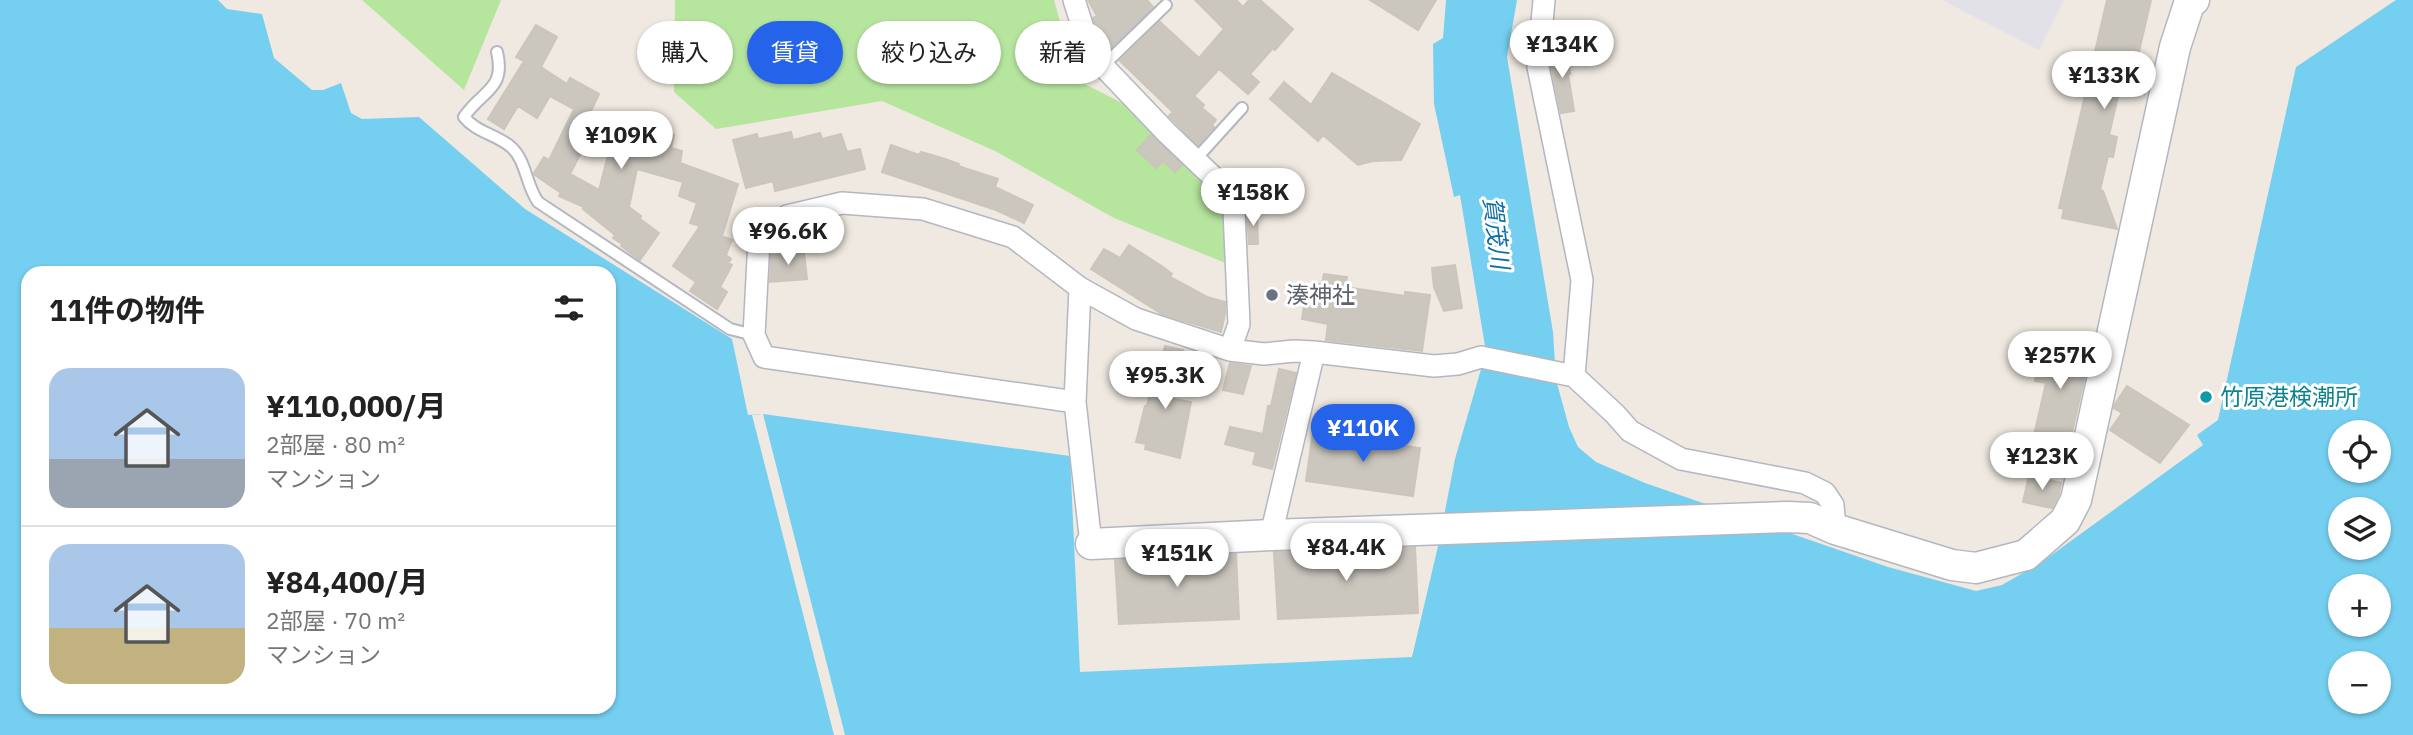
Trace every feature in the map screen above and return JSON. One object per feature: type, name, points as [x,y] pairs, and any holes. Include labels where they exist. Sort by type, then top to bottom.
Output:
[{"type":"street","points":[[1074,0],[1081,21]]},
{"type":"street","points":[[1544,0],[1538,67],[1582,280],[1565,375]]},
{"type":"street","points":[[1080,288],[1075,402],[1091,544],[1775,517],[1811,518],[1952,565],[1976,568],[2026,555],[2065,521],[2076,500],[2175,47],[2189,4],[2194,0]]},
{"type":"street","points":[[1111,74],[1231,194],[1239,324],[1230,350]]},
{"type":"street","points":[[1075,402],[764,357],[754,335],[759,240],[787,216],[842,203],[923,209],[1013,237],[1080,288],[1136,318],[1230,350],[1264,354],[1314,352],[1434,366],[1458,364],[1481,357],[1565,375],[1615,414],[1630,431],[1681,459],[1805,483],[1825,493],[1833,505],[1835,528]]},
{"type":"street","points":[[1271,535],[1314,352]]},
{"type":"lane","points":[[1111,58],[1166,5]]},
{"type":"lane","points":[[497,52],[500,65],[497,84],[472,105],[464,117],[471,126],[511,146],[521,161],[530,190],[538,202],[730,329],[754,335]]},
{"type":"lane","points":[[1195,160],[1242,108]]},
{"type":"shaded area","points":[[1942,0],[2064,0],[2039,50]]},
{"type":"green space","points":[[362,0],[501,0],[464,90]]},
{"type":"green space","points":[[675,0],[1054,0],[1060,21],[1015,21],[1015,84],[1085,84],[1130,107],[1225,195],[1238,268],[1114,218],[995,151],[882,101],[716,129],[674,92],[674,84],[733,84],[733,21],[675,21]]},
{"type":"water","name":"賀茂川","points":[[0,0],[218,0],[227,9],[262,14],[274,58],[312,90],[323,90],[341,83],[351,113],[362,119],[419,117],[525,209],[616,266],[21,266],[21,714],[616,714],[616,266],[732,339],[748,415],[763,414],[1070,456],[1080,672],[1412,657],[1455,459],[1486,352],[1460,195],[1454,197],[1434,104],[1433,44],[1443,38],[1446,0],[1517,0],[1507,57],[1553,332],[1556,380],[1569,427],[1578,447],[1596,462],[1645,483],[1888,567],[1976,591],[2002,585],[2042,562],[2203,445],[2197,435],[2218,420],[2296,67],[2396,0],[2413,0],[2413,735],[0,735]]},
{"type":"pier","points":[[763,414],[845,735],[834,735],[752,415]]},
{"type":"building","points":[[1088,0],[1147,0],[1153,7],[1111,47],[1111,21],[1094,21],[1093,18],[1097,16]]},
{"type":"building","points":[[1195,0],[1236,0],[1243,7],[1249,0],[1260,0],[1293,29],[1250,74],[1259,82],[1248,94],[1219,69],[1194,96],[1204,105],[1202,108],[1216,120],[1212,125],[1214,127],[1198,145],[1169,116],[1173,112],[1120,61],[1160,22],[1199,58],[1224,29]]},
{"type":"building","points":[[1370,0],[1436,0],[1418,30]]},
{"type":"building","points":[[2107,0],[2151,0],[2133,77],[2147,80],[2144,94],[2120,88],[2109,135],[2117,137],[2113,157],[2108,156],[2100,190],[2103,191],[2117,229],[2062,218],[2064,209],[2059,208]]},
{"type":"building","points":[[536,25],[557,37],[541,67],[567,84],[570,78],[599,94],[585,124],[613,138],[615,131],[639,136],[644,118],[668,124],[666,133],[674,135],[671,148],[682,151],[680,163],[738,184],[722,236],[732,240],[726,255],[731,259],[728,263],[732,265],[720,287],[727,292],[717,309],[690,291],[696,282],[673,266],[700,226],[690,223],[697,203],[679,196],[683,182],[637,169],[629,207],[659,233],[640,260],[621,246],[622,244],[613,238],[615,235],[583,209],[584,207],[559,196],[561,193],[534,173],[544,157],[549,160],[574,109],[550,96],[537,118],[518,106],[504,129],[488,119],[524,61],[516,57]],"holes":[[[584,147],[608,155],[599,190],[570,174]]]},
{"type":"building","points":[[1567,50],[1574,111],[1561,113],[1551,66],[1552,53]]},
{"type":"building","points":[[1332,73],[1420,124],[1401,160],[1373,161],[1358,165],[1323,135],[1318,141],[1270,99],[1284,82],[1311,105]]},
{"type":"building","points":[[791,132],[793,140],[820,133],[822,139],[841,134],[847,152],[860,149],[865,169],[775,191],[773,181],[746,188],[733,140],[757,134],[758,139]]},
{"type":"building","points":[[1151,135],[1182,165],[1175,172],[1163,161],[1156,168],[1137,150]]},
{"type":"building","points":[[891,145],[919,155],[921,152],[942,158],[998,179],[995,187],[1033,205],[1024,223],[996,210],[882,172]]},
{"type":"building","points":[[1257,212],[1258,244],[1249,244],[1247,213]]},
{"type":"building","points":[[1129,245],[1172,274],[1170,277],[1207,297],[1225,302],[1221,332],[1162,314],[1091,269],[1104,249],[1120,258]]},
{"type":"building","points":[[804,252],[807,279],[770,282],[771,255]]},
{"type":"building","points":[[1455,265],[1462,308],[1444,311],[1434,287],[1432,268]]},
{"type":"building","points":[[1324,274],[1347,277],[1345,287],[1405,296],[1405,292],[1430,295],[1422,351],[1326,340],[1328,324],[1302,319],[1307,286],[1318,287],[1318,284],[1322,284]]},
{"type":"building","points":[[2046,333],[2089,344],[2083,367],[2087,368],[2067,453],[2032,444],[2046,383],[2035,381]]},
{"type":"building","points":[[1165,346],[1183,350],[1170,398],[1191,402],[1180,458],[1145,449],[1146,444],[1136,442],[1145,406],[1150,393],[1153,394]]},
{"type":"building","points":[[1230,363],[1251,366],[1243,394],[1223,390]]},
{"type":"building","points":[[1279,369],[1296,373],[1272,469],[1253,464],[1256,452],[1225,444],[1230,427],[1263,434]]},
{"type":"building","points":[[2127,386],[2189,425],[2160,463],[2110,430],[2122,413],[2114,408]]},
{"type":"building","points":[[1313,432],[1420,448],[1413,496],[1306,481]]},
{"type":"building","points":[[2029,475],[2061,483],[2052,508],[2023,502]]},
{"type":"building","points":[[1415,547],[1418,613],[1278,619],[1274,552]]},
{"type":"building","points":[[1236,554],[1239,619],[1119,624],[1115,560]]},
{"type":"place","name":"湊神社","points":[[1272,295]]},
{"type":"place","name":"竹原港検潮所","points":[[2206,397]]}]
